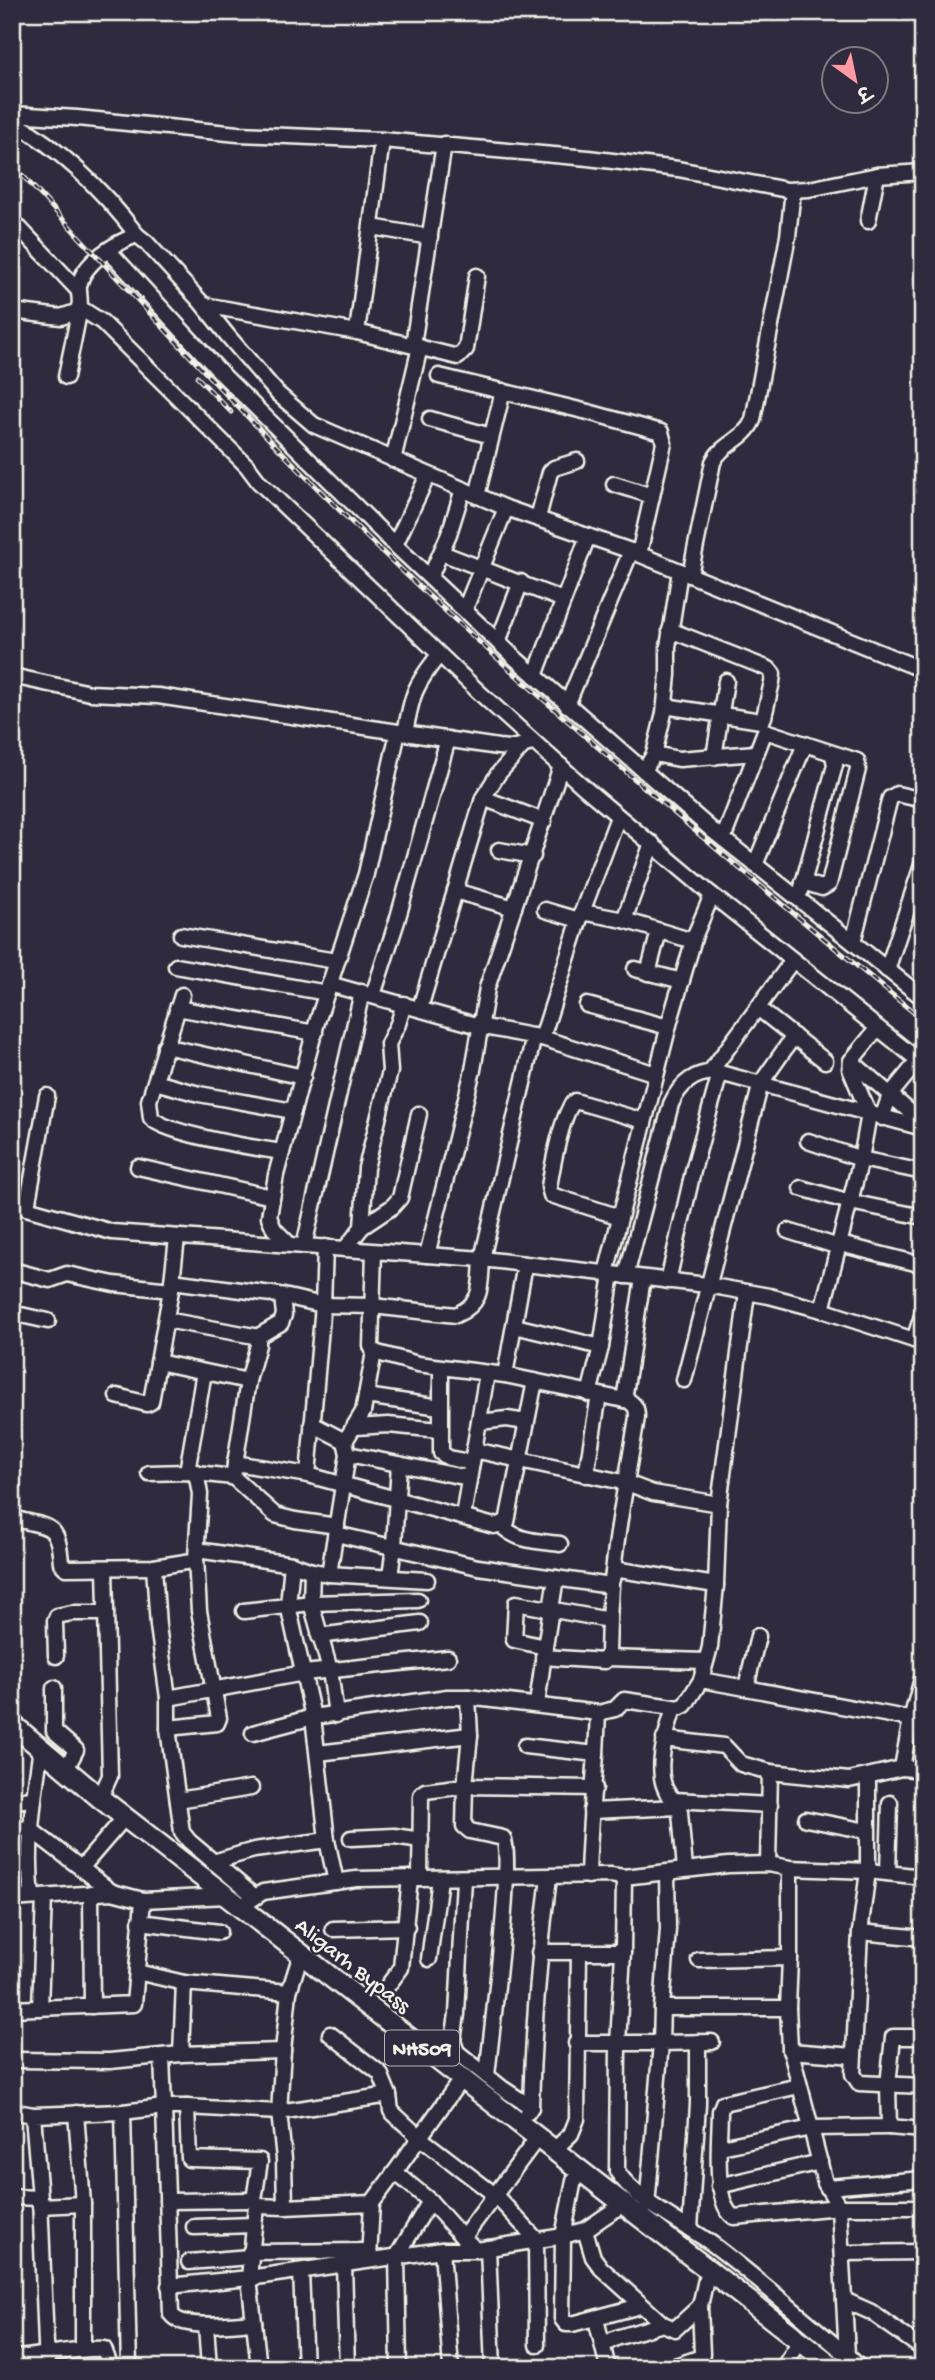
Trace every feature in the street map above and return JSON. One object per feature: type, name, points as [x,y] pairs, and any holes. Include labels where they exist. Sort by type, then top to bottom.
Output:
[{"type":"highway","name":"Aligarh Bypass","points":[[12,1724],[41,1747],[71,1761],[100,1798],[244,1900],[302,1954],[461,2078],[525,2115],[538,2137],[583,2173],[639,2208],[708,2270],[800,2341],[841,2361]]},
{"type":"street","points":[[12,114],[238,134],[444,144],[648,165],[793,190],[877,175],[923,173]]},
{"type":"street","points":[[12,121],[69,160],[204,305],[261,374],[303,417],[323,430],[506,508],[635,552],[923,670]]},
{"type":"street","points":[[357,332],[382,140]]},
{"type":"street","points":[[393,460],[416,346],[444,144]]},
{"type":"street","points":[[868,221],[877,175]]},
{"type":"street","points":[[644,771],[654,754],[665,706],[670,630],[713,462],[718,453],[746,433],[753,420],[784,260],[793,190]]},
{"type":"street","points":[[12,220],[79,290]]},
{"type":"street","points":[[372,227],[430,237]]},
{"type":"street","points":[[66,377],[80,308],[81,279],[98,258],[137,235]]},
{"type":"street","points":[[109,251],[224,376],[395,545],[535,676],[723,839],[923,998]]},
{"type":"street","points":[[204,305],[357,332],[454,356],[464,354],[477,276]]},
{"type":"street","points":[[12,311],[61,317],[80,308]]},
{"type":"street","points":[[80,308],[102,322],[159,376],[247,466],[259,482],[439,655],[528,745],[561,766],[712,895],[920,1063],[890,1095],[876,1116],[861,1159],[822,1310]]},
{"type":"street","points":[[439,376],[661,432],[664,443],[635,552],[567,705]]},
{"type":"street","points":[[430,577],[470,492],[491,436],[502,391]]},
{"type":"street","points":[[430,419],[491,436]]},
{"type":"street","points":[[538,518],[550,472],[554,468],[577,461]]},
{"type":"street","points":[[395,545],[428,475]]},
{"type":"street","points":[[614,484],[652,496]]},
{"type":"street","points":[[465,609],[506,508]]},
{"type":"street","points":[[535,676],[588,536]]},
{"type":"street","points":[[442,553],[563,600]]},
{"type":"street","points":[[498,642],[521,582]]},
{"type":"street","points":[[665,706],[761,721],[773,677],[771,671],[670,630]]},
{"type":"street","points":[[297,1245],[271,1223],[272,1198],[282,1152],[314,1033],[366,874],[414,691],[439,655]]},
{"type":"street","points":[[12,676],[90,693],[158,696],[510,748],[528,745]]},
{"type":"street","points":[[714,757],[726,681]]},
{"type":"street","points":[[723,839],[761,737],[766,731],[857,761],[858,769],[829,884],[822,888],[803,882]]},
{"type":"street","points":[[297,1245],[367,994],[397,921],[448,739]]},
{"type":"street","points":[[755,865],[805,744]]},
{"type":"street","points":[[419,1008],[483,798],[498,775],[528,745]]},
{"type":"street","points":[[654,754],[674,759],[756,753]]},
{"type":"street","points":[[798,899],[835,765],[833,754]]},
{"type":"street","points":[[426,1255],[472,1070],[487,988],[561,766]]},
{"type":"street","points":[[853,942],[890,799],[897,794],[923,800]]},
{"type":"street","points":[[483,798],[544,821]]},
{"type":"street","points":[[12,1270],[50,1280],[68,1274],[114,1284],[172,1286],[282,1296],[323,1305],[372,1306],[456,1315],[468,1309],[477,1299],[482,1259],[538,1037],[618,817]]},
{"type":"street","points":[[624,920],[652,844]]},
{"type":"street","points":[[499,850],[533,856]]},
{"type":"street","points":[[887,970],[923,862]]},
{"type":"street","points":[[455,891],[514,908]]},
{"type":"street","points":[[586,1475],[594,1394],[614,1275],[620,1217],[668,1027],[693,941],[712,895]]},
{"type":"street","points":[[545,910],[624,920],[693,941]]},
{"type":"street","points":[[659,931],[642,971],[682,981]]},
{"type":"street","points":[[181,935],[336,961]]},
{"type":"street","points":[[668,1281],[715,1073],[793,960]]},
{"type":"street","points":[[176,966],[367,994],[479,1026],[538,1037],[656,1074]]},
{"type":"street","points":[[282,1152],[178,1132],[161,1126],[149,1113],[149,1101],[179,1002],[314,1033]]},
{"type":"street","points":[[362,1227],[366,1168],[389,1078],[388,1044],[404,1004]]},
{"type":"street","points":[[587,1005],[668,1027]]},
{"type":"street","points":[[759,1009],[824,1061]]},
{"type":"street","points":[[876,1116],[850,1069],[851,1061],[877,1029]]},
{"type":"street","points":[[684,1380],[761,1083],[794,1036]]},
{"type":"street","points":[[165,1045],[303,1077]]},
{"type":"street","points":[[851,1061],[923,1122]]},
{"type":"street","points":[[614,1275],[671,1104],[681,1086],[696,1076],[715,1073],[761,1083],[923,1128]]},
{"type":"street","points":[[155,1082],[199,1094],[293,1111]]},
{"type":"street","points":[[47,1096],[20,1206],[93,1228],[177,1238],[482,1259],[707,1285],[822,1310],[918,1342],[923,1313]]},
{"type":"street","points":[[620,1217],[551,1195],[550,1180],[564,1123],[569,1106],[575,1101],[644,1121]]},
{"type":"street","points":[[345,1249],[362,1227],[392,1207],[400,1198],[419,1114]]},
{"type":"street","points":[[808,1142],[861,1159],[923,1172]]},
{"type":"street","points":[[138,1167],[272,1198]]},
{"type":"street","points":[[801,1188],[850,1202],[923,1217]]},
{"type":"street","points":[[788,1231],[923,1265]]},
{"type":"street","points":[[117,1396],[149,1404],[172,1286],[177,1238]]},
{"type":"street","points":[[308,1475],[323,1305],[325,1247]]},
{"type":"street","points":[[329,1574],[344,1484],[347,1448],[363,1412],[374,1352],[371,1346],[374,1252]]},
{"type":"street","points":[[505,1375],[525,1264]]},
{"type":"street","points":[[624,1400],[643,1278]]},
{"type":"street","points":[[253,1733],[313,1717],[447,1697],[537,1704],[598,1713],[615,1709],[624,1700],[674,1708],[685,1705],[701,1680],[710,1647],[719,1504],[747,1293]]},
{"type":"street","points":[[166,1320],[257,1337],[281,1323],[284,1315],[282,1296]]},
{"type":"street","points":[[12,1313],[48,1321]]},
{"type":"street","points":[[515,1326],[601,1347]]},
{"type":"street","points":[[234,1470],[248,1381],[258,1345],[257,1337]]},
{"type":"street","points":[[374,1352],[441,1368],[505,1375],[629,1401],[637,1409],[627,1483],[617,1525],[607,1658]]},
{"type":"street","points":[[158,1362],[248,1381]]},
{"type":"street","points":[[441,1368],[441,1453],[472,1464]]},
{"type":"street","points":[[168,1728],[216,1723],[219,1718],[200,1611],[197,1554],[200,1494],[192,1472],[204,1372]]},
{"type":"street","points":[[463,1516],[487,1373]]},
{"type":"street","points":[[149,1473],[234,1470],[308,1475],[396,1501],[494,1526],[501,1525],[507,1522],[535,1381]]},
{"type":"street","points":[[366,1396],[440,1407]]},
{"type":"street","points":[[479,1422],[507,1419],[526,1422]]},
{"type":"street","points":[[312,1424],[347,1448],[399,1464],[472,1464],[518,1460],[627,1483],[653,1493],[719,1504]]},
{"type":"street","points":[[356,1427],[388,1425],[440,1430]]},
{"type":"street","points":[[390,1577],[399,1464]]},
{"type":"street","points":[[234,1470],[275,1515],[478,1567],[556,1578],[612,1579],[620,1570],[716,1585]]},
{"type":"street","points":[[12,1518],[53,1530],[60,1540],[63,1566],[154,1567],[192,1561],[197,1554]]},
{"type":"street","points":[[501,1525],[522,1539],[560,1544]]},
{"type":"street","points":[[197,1554],[292,1564],[329,1574],[426,1580]]},
{"type":"street","points":[[292,1564],[288,1605],[313,1717],[327,1840],[336,1882]]},
{"type":"street","points":[[154,1567],[158,1626],[168,1698],[168,1728],[182,1832],[213,1862],[244,1900]]},
{"type":"street","points":[[100,1798],[110,1776],[105,1568]]},
{"type":"street","points":[[312,1571],[311,1604],[330,1670],[336,1714]]},
{"type":"street","points":[[537,1704],[556,1578]]},
{"type":"street","points":[[244,1611],[288,1605],[418,1600]]},
{"type":"street","points":[[609,1620],[516,1603],[514,1640],[544,1652],[584,1661],[604,1661],[607,1658],[706,1661]]},
{"type":"street","points":[[56,1656],[57,1616],[106,1613]]},
{"type":"street","points":[[319,1636],[420,1623]]},
{"type":"street","points":[[746,1688],[758,1636]]},
{"type":"street","points":[[168,1698],[303,1673],[448,1658]]},
{"type":"street","points":[[902,1768],[917,1720],[923,1675]]},
{"type":"street","points":[[701,1680],[917,1720]]},
{"type":"street","points":[[54,1688],[54,1731],[75,1748],[71,1761]]},
{"type":"street","points":[[468,1697],[470,1735],[465,1786],[465,1829],[503,1838],[507,1843],[507,1878],[487,2076]]},
{"type":"street","points":[[674,1708],[664,1739],[663,1782],[666,1794],[679,1804],[685,1869]]},
{"type":"street","points":[[588,1876],[598,1713]]},
{"type":"street","points":[[318,1753],[470,1735]]},
{"type":"street","points":[[664,1739],[724,1746],[741,1764],[770,1772],[849,1780],[902,1768],[923,1770]]},
{"type":"street","points":[[525,1746],[596,1754]]},
{"type":"street","points":[[40,2008],[38,1897],[28,1865],[29,1828],[41,1747]]},
{"type":"street","points":[[768,1864],[770,1772]]},
{"type":"street","points":[[868,1776],[868,1871],[860,1933],[853,2074],[856,2081],[923,2085]]},
{"type":"street","points":[[383,1992],[401,1968],[421,1840],[421,1795],[432,1789],[465,1786],[595,1788]]},
{"type":"street","points":[[178,1800],[251,1788]]},
{"type":"street","points":[[12,1801],[33,1799]]},
{"type":"street","points":[[888,1873],[890,1803]]},
{"type":"street","points":[[591,1811],[679,1804],[770,1805]]},
{"type":"street","points":[[82,1867],[125,1817]]},
{"type":"street","points":[[806,1819],[867,1830]]},
{"type":"street","points":[[12,1830],[29,1828],[113,1892]]},
{"type":"street","points":[[351,1838],[394,1836],[421,1840]]},
{"type":"street","points":[[213,1862],[254,1850],[327,1840]]},
{"type":"street","points":[[12,1899],[113,1892],[143,1900],[244,1900],[277,1889],[336,1882],[415,1878],[624,1877],[728,1865],[768,1864],[790,1868],[868,1871],[923,1877]]},
{"type":"street","points":[[12,1866],[28,1865]]},
{"type":"street","points":[[790,1868],[790,2052],[820,2162],[828,2187],[839,2207],[844,2300],[841,2361]]},
{"type":"street","points":[[639,2208],[661,2043],[668,1929],[667,1873]]},
{"type":"street","points":[[525,2115],[539,1952],[550,1877]]},
{"type":"street","points":[[624,1877],[617,2171],[639,2208],[690,2229],[714,2245],[841,2361],[860,2368]]},
{"type":"street","points":[[429,1959],[440,1879]]},
{"type":"street","points":[[464,1879],[457,2014],[453,2041],[457,2052],[487,2076],[525,2115]]},
{"type":"street","points":[[92,1893],[92,2006]]},
{"type":"street","points":[[12,2009],[134,2004],[143,1900]]},
{"type":"street","points":[[140,1922],[219,1932]]},
{"type":"street","points":[[333,1929],[407,1927]]},
{"type":"street","points":[[860,1933],[923,1938]]},
{"type":"street","points":[[539,1952],[623,1952]]},
{"type":"street","points":[[554,2150],[571,2134],[577,2119],[579,1952]]},
{"type":"street","points":[[285,2207],[279,2112],[283,2051],[289,1992],[302,1954]]},
{"type":"street","points":[[699,1960],[790,1958]]},
{"type":"street","points":[[137,1972],[184,1983],[289,1992]]},
{"type":"street","points":[[181,2054],[184,1983]]},
{"type":"street","points":[[662,2008],[788,2008]]},
{"type":"street","points":[[330,2034],[380,2073],[389,2095],[391,2111],[419,2137],[495,2195],[536,2239],[537,2345]]},
{"type":"street","points":[[889,2127],[888,2085],[893,2037],[923,2037]]},
{"type":"street","points":[[576,2043],[705,2042],[690,2229]]},
{"type":"street","points":[[12,2060],[110,2061],[181,2054],[283,2051]]},
{"type":"street","points":[[790,2052],[854,2056]]},
{"type":"street","points":[[162,2057],[170,2314],[175,2320],[206,2325],[254,2322]]},
{"type":"street","points":[[369,2256],[372,2203],[461,2078]]},
{"type":"street","points":[[799,2086],[723,2103],[720,2111],[719,2186],[729,2214],[734,2217],[839,2207],[923,2207]]},
{"type":"street","points":[[12,2111],[33,2115],[187,2107],[279,2112],[389,2095]]},
{"type":"street","points":[[187,2107],[189,2159]]},
{"type":"street","points":[[123,2112],[129,2368]]},
{"type":"street","points":[[76,2113],[83,2204],[83,2349]]},
{"type":"street","points":[[33,2115],[40,2202],[46,2362]]},
{"type":"street","points":[[720,2147],[811,2128],[889,2127],[923,2130]]},
{"type":"street","points":[[463,2238],[538,2137]]},
{"type":"street","points":[[167,2161],[284,2159]]},
{"type":"street","points":[[259,2368],[248,2278],[260,2161]]},
{"type":"street","points":[[719,2186],[820,2162]]},
{"type":"street","points":[[395,2172],[430,2201],[463,2238],[483,2249]]},
{"type":"street","points":[[583,2173],[573,2180],[563,2236],[562,2319],[566,2324],[572,2325],[640,2306]]},
{"type":"street","points":[[828,2187],[923,2179]]},
{"type":"street","points":[[12,2197],[40,2202],[83,2204]]},
{"type":"street","points":[[167,2201],[255,2203],[285,2207],[372,2203]]},
{"type":"street","points":[[399,2368],[397,2256],[430,2201]]},
{"type":"street","points":[[189,2262],[250,2254],[397,2256],[442,2250],[483,2249],[563,2236],[639,2208]]},
{"type":"street","points":[[194,2227],[254,2225]]},
{"type":"street","points":[[585,2230],[593,2257],[601,2268],[663,2324],[676,2329],[700,2306]]},
{"type":"street","points":[[483,2249],[493,2368]]},
{"type":"street","points":[[442,2250],[451,2368]]},
{"type":"street","points":[[843,2253],[923,2252]]},
{"type":"street","points":[[169,2286],[301,2271],[344,2264],[369,2256]]},
{"type":"street","points":[[344,2264],[347,2368]]},
{"type":"street","points":[[669,2368],[696,2363],[702,2354],[700,2306],[708,2270]]},
{"type":"street","points":[[301,2271],[305,2368]]},
{"type":"street","points":[[844,2300],[871,2312],[923,2350]]},
{"type":"street","points":[[596,2319],[608,2368]]},
{"type":"street","points":[[603,2345],[616,2338],[663,2324]]},
{"type":"street","points":[[206,2325],[209,2368]]},
{"type":"street","points":[[901,2332],[923,2334]]},
{"type":"street","points":[[783,2368],[800,2341]]},
{"type":"street","points":[[12,2358],[46,2362],[83,2349],[104,2349],[111,2368]]},
{"type":"railway","points":[[12,164],[267,437],[427,594],[548,704],[672,811],[923,1020]]},
{"type":"railway","points":[[197,377],[231,412]]}]
